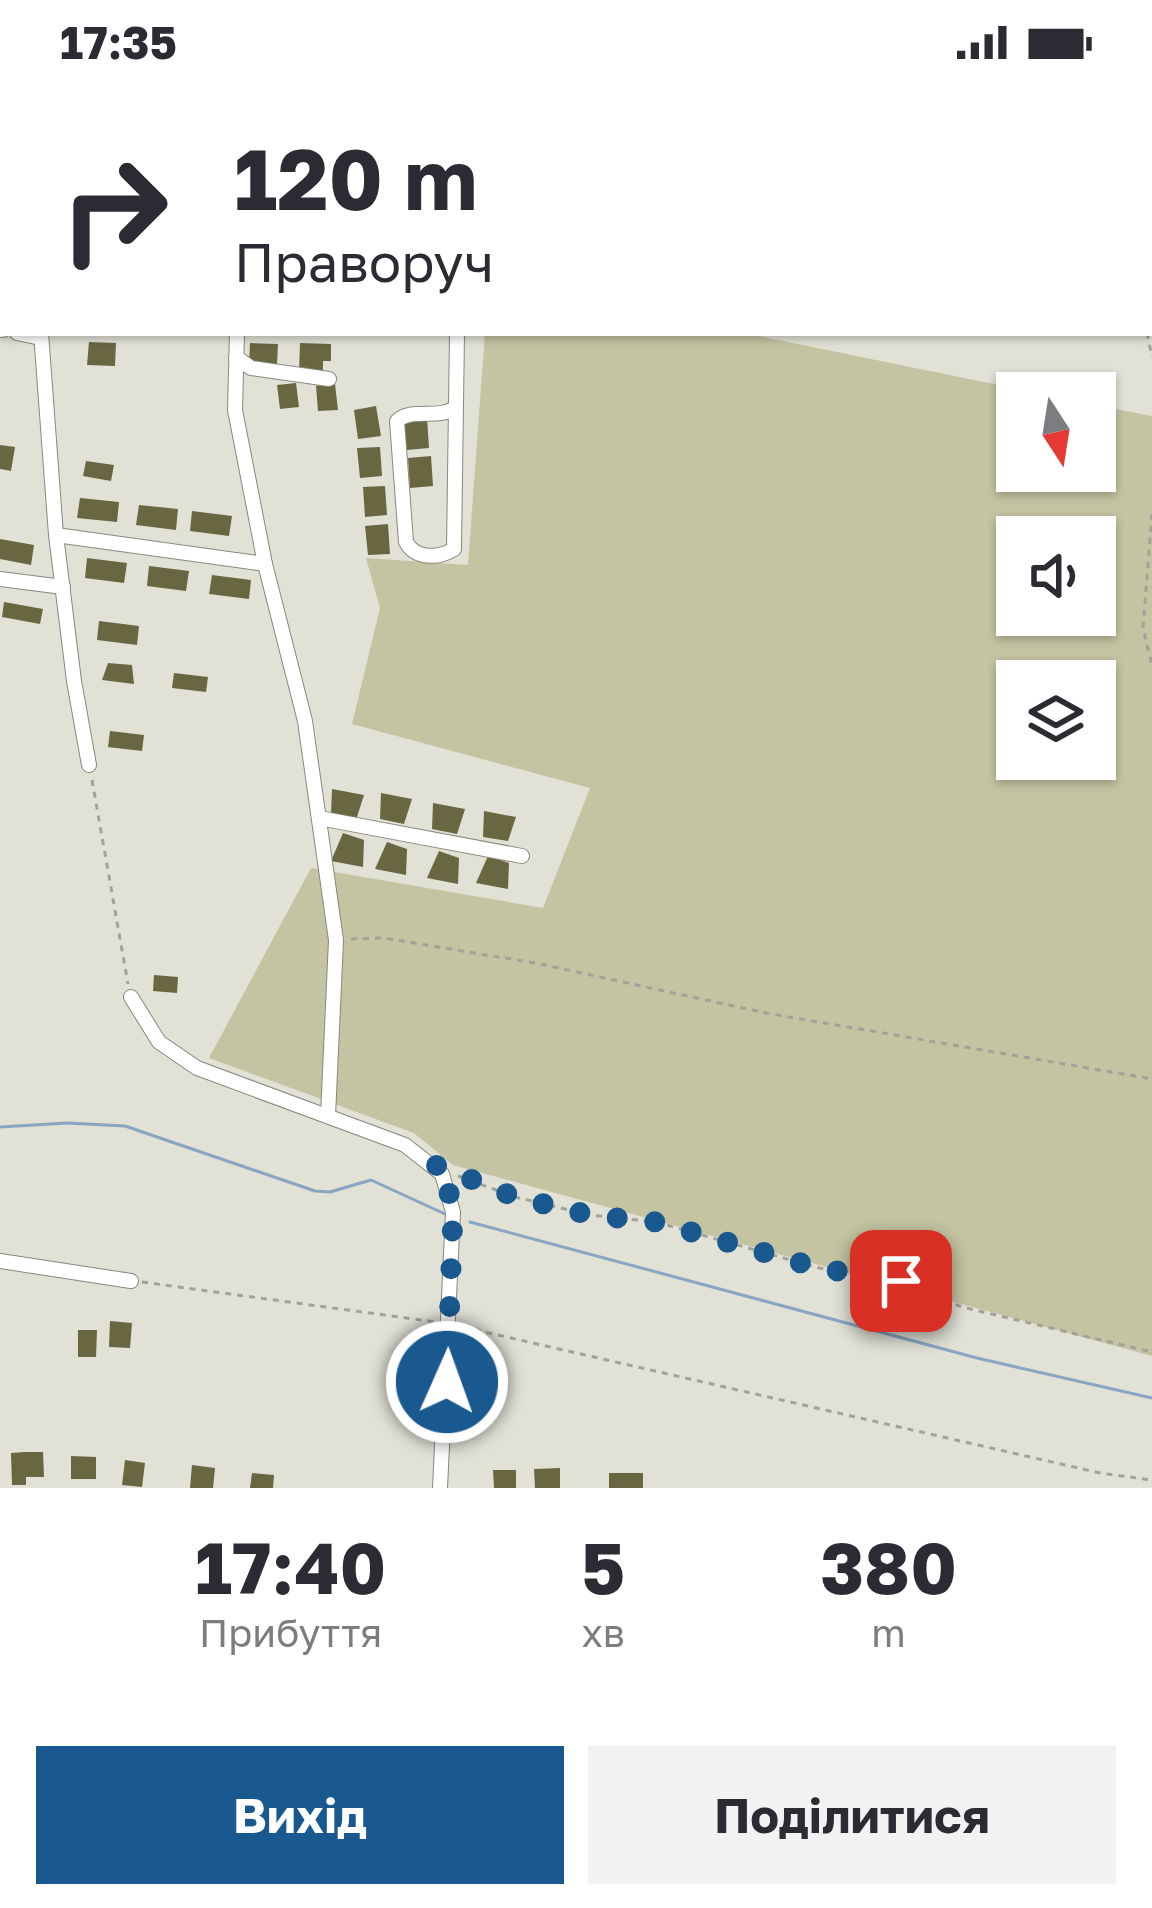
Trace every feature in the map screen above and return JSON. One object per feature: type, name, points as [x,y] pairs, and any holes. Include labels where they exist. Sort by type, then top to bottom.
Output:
[{"type":"street","points":[[41,336],[47,459],[89,765]]},
{"type":"street","points":[[237,336],[235,410],[265,564],[305,721],[336,940],[328,1116]]},
{"type":"street","points":[[454,408],[443,414],[405,415],[397,421],[407,547],[429,556],[454,549],[457,336]]},
{"type":"street","points":[[236,357],[251,368],[278,375],[329,379]]},
{"type":"street","points":[[56,535],[265,564]]},
{"type":"street","points":[[0,579],[63,587]]},
{"type":"street","points":[[319,818],[522,856]]},
{"type":"street","points":[[131,997],[159,1042],[197,1069],[405,1145],[433,1164],[448,1188],[453,1212],[440,1488]]},
{"type":"street","points":[[0,1261],[130,1280]]},
{"type":"path","points":[[1152,514],[1143,628],[1152,665]]},
{"type":"path","points":[[89,765],[131,997]]},
{"type":"path","points":[[336,940],[384,938],[492,956],[766,1013],[1152,1079]]},
{"type":"path","points":[[433,1164],[515,1197],[590,1215],[656,1222],[819,1268],[901,1281],[962,1307],[1152,1352]]},
{"type":"path","points":[[130,1280],[449,1324],[1100,1473],[1152,1480]]},
{"type":"green space","points":[[485,336],[759,336],[996,385],[996,492],[1116,492],[1116,409],[1152,416],[1152,1356],[453,1165],[414,1133],[209,1058],[311,868],[543,908],[590,788],[352,724],[380,608],[366,558],[468,565]]},
{"type":"building","points":[[89,342],[116,343],[115,366],[87,365]]},
{"type":"building","points":[[250,343],[278,344],[277,364],[249,363]]},
{"type":"building","points":[[300,343],[331,344],[331,361],[323,361],[323,373],[299,372]]},
{"type":"building","points":[[296,383],[299,407],[280,409],[277,385]]},
{"type":"building","points":[[335,384],[338,410],[318,411],[316,386]]},
{"type":"building","points":[[376,406],[381,436],[358,439],[354,410]]},
{"type":"building","points":[[427,418],[429,448],[407,450],[404,420]]},
{"type":"building","points":[[0,445],[15,447],[11,471],[0,469]]},
{"type":"building","points":[[380,447],[382,476],[360,478],[357,448]]},
{"type":"building","points":[[431,456],[433,486],[410,488],[408,458]]},
{"type":"building","points":[[86,461],[114,465],[111,481],[83,476]]},
{"type":"building","points":[[385,486],[387,515],[365,517],[363,487]]},
{"type":"building","points":[[80,498],[119,502],[117,522],[77,518]]},
{"type":"building","points":[[139,505],[178,509],[176,530],[136,525]]},
{"type":"building","points":[[192,511],[232,516],[229,536],[190,531]]},
{"type":"building","points":[[388,524],[390,554],[368,555],[365,526]]},
{"type":"building","points":[[0,539],[34,545],[31,565],[0,559]]},
{"type":"building","points":[[87,558],[127,563],[124,583],[85,578]]},
{"type":"building","points":[[149,566],[189,571],[186,591],[147,586]]},
{"type":"building","points":[[212,575],[251,580],[249,599],[209,594]]},
{"type":"building","points":[[4,602],[43,609],[40,624],[2,617]]},
{"type":"building","points":[[99,621],[139,626],[137,645],[97,640]]},
{"type":"building","points":[[108,663],[132,665],[134,684],[102,680]]},
{"type":"building","points":[[174,673],[208,677],[206,692],[172,688]]},
{"type":"building","points":[[110,731],[144,735],[142,751],[108,747]]},
{"type":"building","points":[[332,789],[364,795],[356,820],[331,815]]},
{"type":"building","points":[[381,793],[412,799],[404,824],[380,819]]},
{"type":"building","points":[[433,803],[465,809],[457,834],[432,829]]},
{"type":"building","points":[[484,811],[516,817],[508,841],[483,837]]},
{"type":"building","points":[[343,833],[364,840],[363,867],[331,861]]},
{"type":"building","points":[[387,842],[407,849],[406,875],[375,869]]},
{"type":"building","points":[[439,851],[459,858],[458,884],[427,878]]},
{"type":"building","points":[[488,856],[509,863],[508,889],[476,883]]},
{"type":"building","points":[[154,975],[178,977],[177,993],[153,991]]},
{"type":"building","points":[[110,1321],[132,1323],[130,1348],[109,1347]]},
{"type":"building","points":[[78,1330],[97,1330],[96,1357],[78,1357]]},
{"type":"building","points":[[412,1347],[435,1348],[435,1373],[413,1373]]},
{"type":"building","points":[[43,1452],[44,1477],[26,1477],[26,1485],[12,1485],[11,1453]]},
{"type":"building","points":[[71,1456],[96,1457],[96,1479],[71,1479]]},
{"type":"building","points":[[125,1460],[145,1463],[142,1487],[122,1485]]},
{"type":"building","points":[[192,1465],[215,1468],[213,1488],[190,1488]]},
{"type":"building","points":[[560,1468],[560,1488],[535,1488],[534,1469]]},
{"type":"building","points":[[493,1470],[516,1470],[516,1488],[494,1488]]},
{"type":"building","points":[[252,1473],[274,1475],[273,1488],[250,1488]]},
{"type":"building","points":[[609,1473],[643,1473],[643,1488],[609,1488]]},
{"type":"waterway","points":[[0,1127],[125,1126],[315,1191],[330,1192],[371,1180],[445,1214]]},
{"type":"waterway","points":[[470,1222],[977,1358],[1152,1398]]},
{"type":"route","points":[[447,1382],[453,1212],[448,1188],[433,1164],[515,1197],[590,1215],[656,1222],[819,1268],[901,1281]]}]
